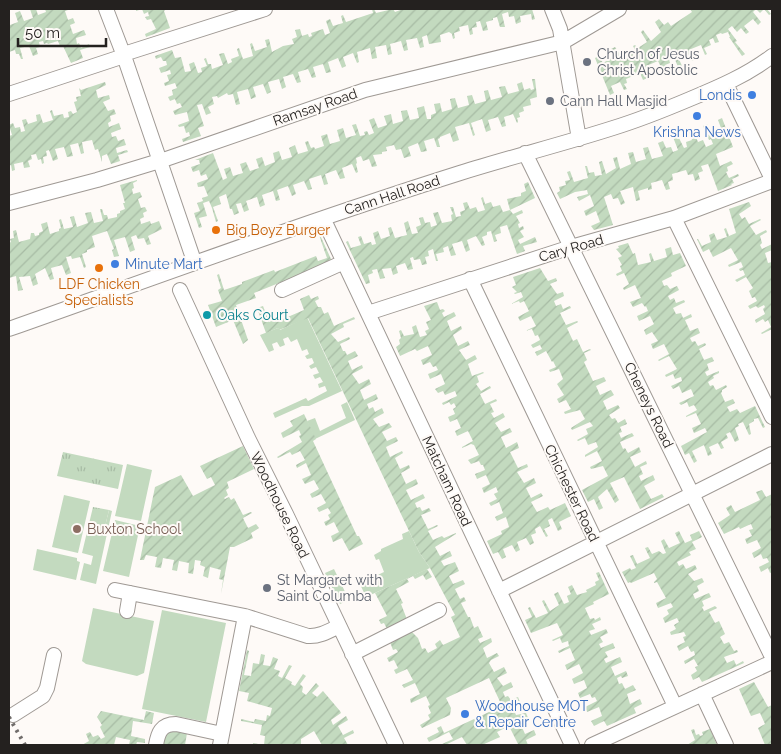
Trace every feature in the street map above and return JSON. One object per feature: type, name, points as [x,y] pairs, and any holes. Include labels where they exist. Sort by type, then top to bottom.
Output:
[{"type":"street","points":[[106,9],[124,56],[194,262]]},
{"type":"street","points":[[9,94],[124,56],[130,52],[265,9]]},
{"type":"street","points":[[552,9],[563,42],[579,139]]},
{"type":"street","name":"Ramsay Road","points":[[9,203],[160,161],[365,90],[563,42],[619,9]]},
{"type":"street","name":"Cann Hall Road","points":[[9,329],[194,262],[323,218],[525,153],[579,139],[648,117],[726,84],[772,56]]},
{"type":"street","points":[[726,84],[772,180]]},
{"type":"street","name":"Cheneys Road","points":[[525,153],[772,657]]},
{"type":"street","name":"Cary Road","points":[[368,313],[571,247],[674,218],[772,180]]},
{"type":"street","name":"Matcham Road","points":[[323,218],[572,745]]},
{"type":"street","points":[[674,218],[772,417]]},
{"type":"street","points":[[282,290],[344,262]]},
{"type":"street","name":"Chichester Road","points":[[470,279],[674,706]]},
{"type":"street","name":"Woodhouse Road","points":[[180,290],[248,438],[396,745]]},
{"type":"street","points":[[499,591],[772,454]]},
{"type":"street","points":[[115,590],[244,616],[313,636],[325,633],[339,626]]},
{"type":"street","points":[[127,611],[130,593]]},
{"type":"street","points":[[352,654],[438,610]]},
{"type":"street","points":[[156,745],[158,732],[169,724],[176,724],[221,740],[244,616]]},
{"type":"street","points":[[13,715],[43,696],[47,688],[54,655]]},
{"type":"street","points":[[592,745],[772,662]]},
{"type":"street","points":[[702,694],[726,745]]},
{"type":"green space","points":[[30,9],[36,9],[38,15],[46,12],[45,9],[71,9],[65,11],[68,20],[73,18],[75,23],[70,25],[73,34],[84,30],[86,35],[76,38],[77,44],[79,43],[81,48],[89,44],[90,47],[80,50],[83,58],[71,63],[63,46],[60,46],[58,41],[48,44],[44,44],[43,41],[39,42],[40,47],[36,48],[38,54],[33,56],[29,46],[20,48],[23,59],[21,59],[19,54],[16,54],[15,50],[9,52],[9,23],[10,25],[18,22],[15,13],[20,11],[24,21],[33,18]]},
{"type":"green space","points":[[142,9],[166,9],[164,11],[170,28],[146,37],[145,34],[156,29],[151,19],[147,20],[145,17],[149,16],[148,12],[144,14]]},
{"type":"green space","points":[[372,9],[376,13],[393,9],[395,12],[403,9],[532,9],[535,19],[532,20],[531,14],[520,16],[521,22],[516,24],[514,16],[509,17],[508,12],[502,14],[505,27],[500,27],[497,17],[486,22],[488,30],[483,31],[480,21],[476,22],[477,27],[472,28],[473,34],[470,35],[468,25],[459,27],[460,31],[454,33],[455,38],[453,39],[452,34],[449,32],[440,35],[441,42],[429,44],[427,35],[422,37],[424,47],[420,48],[417,38],[406,40],[408,50],[404,51],[401,41],[390,44],[392,54],[388,55],[386,45],[375,47],[377,58],[372,59],[370,48],[357,52],[359,62],[357,63],[353,53],[343,57],[346,66],[342,68],[338,58],[328,62],[331,72],[326,73],[323,64],[313,67],[316,77],[312,78],[308,69],[298,72],[301,82],[297,83],[293,74],[283,77],[286,87],[282,89],[279,79],[268,82],[271,92],[267,94],[263,84],[253,87],[256,97],[251,99],[248,89],[237,92],[240,104],[236,105],[233,94],[228,95],[227,93],[218,98],[217,96],[212,97],[214,104],[208,107],[211,113],[206,115],[202,104],[197,105],[204,126],[198,128],[201,136],[183,142],[182,139],[190,136],[189,132],[186,133],[184,126],[179,127],[178,125],[189,121],[187,112],[175,115],[173,111],[182,107],[180,103],[177,104],[175,99],[170,101],[168,97],[173,95],[172,90],[177,88],[175,83],[165,86],[164,83],[169,81],[167,75],[171,74],[170,70],[161,73],[159,68],[167,65],[166,61],[163,61],[161,57],[156,59],[155,56],[172,50],[175,58],[181,57],[185,72],[191,71],[189,64],[194,62],[198,73],[202,72],[201,68],[207,66],[204,59],[206,58],[208,64],[211,64],[212,69],[223,65],[219,54],[224,53],[228,64],[232,62],[231,59],[239,56],[237,49],[239,48],[243,59],[253,56],[250,44],[252,43],[255,51],[267,47],[265,40],[269,39],[272,52],[283,46],[294,44],[292,39],[297,37],[295,30],[300,29],[302,36],[308,34],[309,37],[312,36],[311,33],[323,29],[325,35],[330,33],[326,21],[330,19],[333,26],[343,23],[341,16],[343,15],[346,22],[373,13]]},
{"type":"green space","points":[[690,9],[756,9],[753,12],[761,22],[758,25],[753,19],[744,26],[749,32],[746,34],[741,28],[737,32],[732,26],[728,29],[737,41],[735,42],[745,54],[742,56],[729,37],[728,32],[721,33],[716,35],[719,42],[715,43],[713,38],[709,40],[711,45],[704,48],[707,54],[705,55],[701,45],[691,49],[695,59],[692,61],[687,52],[683,53],[684,57],[679,59],[682,66],[678,67],[674,57],[669,59],[670,63],[665,65],[668,71],[664,73],[658,61],[646,66],[651,76],[643,80],[640,73],[626,79],[627,83],[624,84],[627,89],[624,90],[620,82],[611,86],[614,93],[610,95],[595,58],[599,56],[603,63],[613,57],[609,50],[615,47],[622,57],[635,50],[633,46],[635,45],[638,48],[647,42],[641,32],[643,30],[651,41],[661,32],[655,22],[659,19],[664,25],[668,22],[671,26],[692,12]]},
{"type":"green space","points":[[756,9],[764,9],[760,13]]},
{"type":"green space","points":[[764,9],[767,9],[771,14],[769,15]]},
{"type":"green space","points":[[532,79],[535,79],[537,97],[530,99],[531,105],[523,107],[524,111],[519,113],[520,117],[517,118],[517,123],[513,114],[504,117],[506,126],[502,127],[498,117],[488,120],[491,130],[486,132],[482,119],[471,123],[475,135],[473,136],[469,123],[455,127],[459,140],[453,142],[450,133],[438,139],[440,147],[437,147],[434,138],[424,141],[427,151],[421,152],[418,143],[408,147],[411,156],[404,158],[401,149],[396,150],[394,145],[386,147],[387,151],[382,152],[382,154],[373,155],[377,166],[372,167],[369,159],[363,161],[361,156],[356,158],[358,172],[356,173],[352,164],[342,168],[345,178],[340,179],[336,170],[325,174],[328,184],[324,185],[321,175],[309,179],[312,189],[308,190],[304,181],[293,185],[296,194],[292,196],[288,186],[277,190],[280,200],[276,201],[273,191],[262,195],[265,205],[260,207],[257,197],[246,201],[249,210],[244,212],[241,203],[236,204],[239,213],[234,215],[232,209],[230,209],[226,194],[219,197],[221,204],[213,207],[218,221],[216,222],[209,201],[203,203],[207,216],[199,218],[202,227],[199,228],[194,213],[200,211],[197,203],[203,201],[202,198],[208,196],[204,186],[198,187],[197,183],[208,179],[206,174],[201,176],[199,170],[193,172],[191,167],[200,164],[199,160],[195,160],[213,153],[223,180],[227,178],[224,169],[230,167],[233,176],[243,173],[240,164],[246,162],[250,171],[259,168],[256,159],[262,157],[265,166],[275,162],[273,153],[279,151],[282,160],[292,157],[289,148],[295,145],[298,154],[308,151],[305,142],[308,141],[311,148],[314,147],[315,149],[324,146],[321,136],[327,134],[330,144],[340,141],[337,130],[343,128],[346,138],[356,135],[352,125],[356,124],[360,136],[365,135],[364,132],[367,131],[369,135],[374,133],[369,120],[374,118],[378,128],[387,125],[384,116],[391,114],[393,124],[403,121],[401,111],[407,110],[410,120],[419,118],[417,108],[424,106],[427,119],[431,119],[431,115],[436,113],[434,104],[440,103],[442,112],[452,109],[450,99],[455,98],[458,108],[469,105],[467,96],[472,95],[475,104],[486,101],[484,91],[488,90],[491,100],[502,97],[499,87],[505,86],[508,94],[519,91],[517,84],[522,82],[524,90],[530,88],[531,90],[534,89]]},
{"type":"green space","points":[[105,82],[106,85],[96,90],[98,98],[109,95],[110,99],[103,102],[108,111],[114,109],[116,114],[110,116],[109,127],[119,123],[121,129],[111,133],[112,137],[116,136],[118,141],[124,139],[126,145],[116,148],[117,153],[127,150],[128,152],[118,155],[120,161],[111,164],[107,154],[102,156],[102,162],[98,149],[95,150],[92,140],[82,142],[84,153],[81,154],[78,143],[70,145],[73,156],[67,157],[64,147],[55,149],[58,159],[53,161],[49,150],[46,151],[47,156],[43,157],[44,163],[42,164],[41,159],[38,160],[36,154],[31,155],[32,159],[28,161],[30,167],[24,168],[23,162],[14,164],[15,170],[12,171],[11,165],[9,166],[9,136],[12,135],[9,125],[13,123],[15,128],[20,127],[21,132],[25,131],[22,120],[26,119],[28,124],[37,121],[36,115],[40,114],[43,123],[53,120],[50,111],[52,110],[54,116],[63,114],[64,118],[69,117],[68,112],[71,111],[73,114],[77,112],[74,102],[77,101],[76,97],[81,96],[79,88],[81,90]]},
{"type":"green space","points":[[722,118],[733,147],[716,154],[720,166],[731,161],[733,164],[727,167],[728,171],[726,172],[729,178],[738,174],[739,176],[732,179],[734,183],[732,185],[718,191],[708,164],[701,166],[703,171],[698,173],[700,179],[695,181],[693,174],[688,175],[686,170],[672,174],[673,180],[668,182],[670,189],[666,190],[662,180],[651,183],[652,189],[648,190],[648,188],[638,191],[640,200],[636,201],[633,187],[620,191],[625,203],[621,205],[618,198],[613,199],[611,194],[604,197],[613,225],[594,230],[591,226],[600,222],[596,211],[586,216],[584,211],[594,206],[590,195],[579,201],[577,197],[588,194],[587,190],[575,192],[560,199],[557,193],[560,191],[559,187],[566,185],[565,181],[570,180],[567,172],[570,171],[574,182],[588,178],[585,166],[587,166],[589,173],[594,172],[595,176],[602,175],[599,162],[602,161],[606,174],[616,168],[613,158],[617,157],[620,169],[631,164],[628,153],[633,152],[636,162],[646,159],[643,148],[648,147],[652,159],[663,156],[658,143],[663,141],[666,148],[671,147],[673,152],[678,150],[673,137],[678,136],[684,148],[687,147],[686,142],[692,140],[689,132],[693,130],[698,142],[703,140],[706,147],[713,144],[711,139],[709,140],[703,126],[707,124],[711,132],[721,128],[718,120]]},
{"type":"green space","points":[[137,180],[133,183],[133,194],[140,192],[142,197],[138,199],[141,208],[145,207],[147,211],[143,213],[144,217],[140,219],[141,224],[150,221],[151,224],[159,221],[162,229],[148,236],[151,244],[147,245],[144,238],[138,239],[136,235],[131,237],[135,250],[130,252],[125,237],[114,240],[119,256],[114,257],[112,250],[114,249],[107,231],[92,236],[95,247],[82,254],[86,267],[84,268],[80,257],[72,259],[71,256],[66,257],[71,273],[66,275],[62,265],[51,268],[54,279],[50,280],[45,268],[35,274],[38,284],[33,286],[30,276],[19,277],[23,290],[18,291],[16,276],[9,278],[9,243],[11,242],[10,239],[14,238],[13,231],[16,230],[19,242],[30,239],[31,233],[34,233],[35,236],[39,235],[43,231],[41,224],[47,222],[50,234],[59,231],[61,228],[59,220],[61,219],[64,229],[73,227],[70,217],[74,216],[77,227],[88,223],[85,213],[91,212],[94,223],[103,221],[100,209],[102,209],[104,215],[107,215],[108,219],[117,217],[120,211],[125,209],[120,185]]},
{"type":"green space","points":[[528,182],[535,198],[510,210],[507,199],[521,196],[521,193],[526,191],[524,184]]},
{"type":"green space","points":[[483,197],[485,204],[491,202],[493,207],[500,205],[503,212],[510,210],[513,214],[522,210],[523,213],[516,216],[520,223],[518,224],[519,228],[523,226],[524,229],[520,231],[524,237],[518,240],[520,244],[535,237],[537,242],[523,246],[525,251],[517,254],[507,225],[500,227],[501,233],[495,235],[497,241],[494,242],[491,231],[487,232],[487,235],[482,237],[485,245],[482,246],[476,236],[467,240],[470,250],[466,252],[462,241],[452,244],[456,255],[451,256],[448,246],[443,248],[444,252],[436,254],[438,261],[436,261],[433,249],[428,251],[429,256],[425,257],[427,264],[422,265],[420,259],[414,260],[413,257],[410,258],[413,269],[408,270],[405,263],[396,266],[398,273],[393,275],[391,268],[382,269],[385,278],[380,279],[377,269],[372,270],[373,273],[368,275],[370,283],[366,284],[346,242],[348,241],[351,248],[361,245],[358,237],[361,236],[364,244],[371,242],[372,245],[376,244],[373,233],[378,231],[381,239],[390,236],[388,228],[391,227],[395,238],[407,235],[404,223],[408,221],[412,234],[418,233],[416,227],[421,225],[419,218],[423,217],[425,223],[430,222],[431,227],[437,225],[433,213],[438,212],[442,223],[452,221],[451,215],[453,214],[450,207],[453,207],[456,217],[461,216],[460,212],[465,210],[463,203],[467,202],[470,209],[476,207],[478,212],[485,210],[481,198]]},
{"type":"green space","points":[[749,202],[751,206],[739,214],[742,219],[745,217],[749,224],[761,220],[750,226],[756,235],[766,230],[767,232],[760,236],[762,249],[772,244],[772,250],[765,253],[768,263],[772,262],[772,329],[762,334],[771,327],[768,320],[765,322],[763,319],[756,323],[755,320],[765,314],[764,305],[750,309],[748,306],[757,301],[755,297],[752,298],[749,291],[753,288],[746,277],[737,282],[735,280],[745,275],[743,270],[740,271],[739,269],[743,267],[741,262],[729,267],[728,265],[738,260],[731,248],[713,257],[709,249],[703,252],[697,239],[702,246],[711,242],[709,235],[714,233],[717,240],[727,237],[724,229],[726,228],[729,236],[736,233],[729,209]]},
{"type":"green space","points":[[319,235],[331,259],[329,263],[254,293],[256,298],[236,305],[248,340],[243,344],[233,320],[216,327],[208,305],[222,301],[218,290],[221,288],[217,275],[219,274],[224,290],[316,256],[318,261],[327,258]]},
{"type":"green space","points":[[628,243],[633,254],[635,253],[638,265],[651,262],[649,254],[651,253],[654,261],[667,257],[665,249],[671,247],[673,255],[680,253],[686,266],[671,273],[672,276],[662,281],[664,286],[667,285],[670,289],[677,286],[679,290],[668,296],[670,300],[674,298],[676,303],[684,300],[685,302],[673,308],[676,314],[681,313],[683,318],[691,314],[692,317],[685,320],[690,331],[698,328],[700,333],[690,338],[698,346],[705,343],[706,345],[699,349],[704,360],[712,357],[714,361],[707,364],[709,370],[705,372],[707,376],[719,371],[708,382],[716,390],[726,385],[727,387],[721,393],[725,402],[733,399],[735,403],[727,407],[730,412],[737,409],[740,413],[755,406],[765,427],[763,428],[758,418],[754,419],[749,424],[751,434],[749,435],[743,422],[738,424],[739,426],[735,428],[739,440],[735,442],[730,432],[726,434],[728,438],[721,442],[724,448],[721,449],[718,443],[709,447],[712,454],[708,456],[704,445],[692,451],[697,461],[694,463],[689,453],[685,455],[681,446],[707,432],[705,428],[694,433],[692,428],[701,424],[696,413],[686,416],[697,410],[694,405],[689,407],[687,402],[681,405],[679,403],[694,396],[691,389],[682,393],[679,386],[673,389],[671,386],[682,381],[681,377],[675,379],[673,374],[666,377],[665,375],[677,369],[669,356],[658,360],[669,354],[664,344],[653,349],[651,344],[658,341],[652,332],[646,335],[644,330],[654,324],[650,316],[639,321],[637,316],[648,311],[646,306],[642,303],[633,307],[630,302],[641,298],[635,285],[624,290],[623,288],[629,284],[624,273],[617,276],[616,274],[622,271],[620,266],[622,265],[618,258],[622,256],[616,249],[619,248],[618,246]]},
{"type":"green space","points":[[540,268],[548,281],[556,278],[557,281],[550,284],[557,294],[563,292],[564,296],[554,301],[556,306],[561,304],[563,309],[570,306],[571,308],[560,313],[566,325],[578,322],[567,328],[573,341],[577,339],[583,352],[591,350],[584,353],[587,360],[584,362],[593,381],[604,377],[606,381],[596,386],[600,395],[611,390],[614,395],[603,401],[607,410],[618,405],[620,408],[609,415],[612,419],[615,418],[618,423],[625,419],[627,424],[620,427],[622,432],[619,433],[621,438],[632,433],[634,436],[620,442],[623,449],[625,448],[628,453],[639,447],[641,452],[630,457],[635,467],[646,461],[647,464],[640,467],[643,474],[639,476],[641,481],[653,475],[655,480],[644,486],[651,499],[662,494],[664,497],[640,509],[624,477],[610,483],[619,500],[615,503],[607,489],[598,497],[603,508],[599,510],[594,499],[588,502],[582,490],[608,476],[603,466],[591,469],[590,467],[602,461],[597,451],[585,457],[585,455],[598,447],[596,442],[588,445],[585,438],[577,440],[588,434],[586,429],[593,426],[590,422],[572,430],[571,428],[585,419],[580,410],[565,414],[564,412],[571,409],[566,400],[559,403],[557,399],[564,395],[557,384],[563,379],[559,369],[550,372],[549,370],[556,367],[546,351],[537,356],[535,352],[542,349],[540,345],[533,348],[531,345],[540,340],[538,335],[535,336],[532,329],[525,331],[536,326],[531,316],[520,321],[518,317],[529,311],[524,301],[511,304],[523,297],[521,292],[514,293],[517,292],[512,287],[516,285],[513,277]]},
{"type":"green space","points":[[309,295],[311,299],[318,296],[319,299],[315,301],[318,307],[321,307],[324,314],[328,312],[334,326],[354,317],[355,319],[343,324],[344,327],[331,334],[338,342],[349,337],[350,339],[340,344],[343,351],[347,355],[355,351],[358,356],[348,361],[352,370],[362,365],[363,368],[352,374],[359,384],[369,379],[371,384],[360,390],[364,400],[376,394],[378,399],[367,404],[369,409],[373,407],[375,412],[382,408],[384,413],[373,419],[379,427],[389,423],[392,427],[382,432],[387,441],[396,437],[398,441],[386,447],[390,457],[402,451],[403,453],[395,458],[400,469],[409,465],[410,468],[401,473],[406,484],[416,479],[418,484],[406,490],[411,500],[423,494],[425,498],[415,503],[417,508],[420,507],[422,511],[429,508],[431,511],[421,515],[428,529],[438,526],[428,531],[433,540],[456,533],[435,547],[440,556],[450,551],[452,556],[441,561],[444,566],[455,562],[459,571],[449,576],[453,584],[463,580],[465,584],[455,589],[460,599],[464,597],[466,601],[461,603],[468,617],[470,617],[474,628],[478,626],[483,637],[478,639],[480,643],[491,638],[492,642],[483,648],[487,658],[497,653],[499,656],[489,663],[494,672],[504,667],[507,673],[497,678],[503,686],[511,682],[513,687],[503,692],[505,697],[508,696],[511,700],[518,697],[520,702],[512,706],[516,715],[526,713],[529,720],[521,725],[525,734],[534,730],[536,735],[526,740],[528,745],[518,744],[509,726],[497,732],[500,737],[482,745],[467,745],[462,737],[445,745],[440,745],[453,739],[449,732],[429,742],[427,738],[439,732],[437,728],[441,726],[444,733],[502,706],[489,678],[446,698],[451,708],[450,715],[422,728],[420,725],[430,719],[428,715],[431,713],[426,696],[411,703],[410,699],[420,694],[415,683],[404,688],[402,685],[413,680],[407,669],[396,674],[394,670],[398,668],[394,660],[389,662],[387,658],[398,652],[396,649],[393,650],[390,642],[412,632],[418,638],[422,649],[425,648],[428,653],[437,648],[435,644],[440,640],[443,645],[460,637],[451,617],[455,615],[430,568],[419,552],[308,318],[279,330],[278,328],[266,333],[257,308],[263,306],[269,322],[275,320],[276,322],[304,310],[300,299]]},
{"type":"green space","points":[[437,302],[440,310],[443,309],[445,311],[442,313],[444,317],[454,312],[456,316],[447,321],[451,331],[461,326],[462,329],[453,335],[458,346],[468,341],[470,345],[459,350],[466,360],[475,355],[477,359],[468,364],[472,376],[484,373],[477,376],[479,382],[476,384],[481,391],[490,386],[491,388],[480,394],[485,404],[496,399],[497,401],[490,404],[494,412],[491,413],[494,418],[503,413],[505,417],[495,423],[501,432],[510,428],[512,432],[501,437],[506,448],[517,442],[519,448],[510,452],[518,468],[527,464],[528,467],[517,472],[524,483],[534,478],[536,483],[526,488],[531,498],[541,493],[543,496],[531,502],[537,512],[548,507],[550,510],[565,503],[571,516],[559,522],[562,529],[558,531],[552,518],[548,520],[550,526],[544,529],[548,536],[546,537],[540,526],[535,529],[536,533],[531,535],[534,543],[530,545],[526,538],[517,542],[520,550],[516,552],[512,545],[503,549],[506,557],[502,559],[498,552],[493,554],[487,541],[502,534],[501,531],[509,527],[506,517],[497,521],[495,517],[503,513],[499,502],[491,506],[489,503],[497,499],[494,494],[498,492],[496,487],[484,493],[482,488],[490,484],[486,475],[477,479],[475,474],[485,470],[483,465],[479,461],[471,464],[468,460],[479,455],[474,445],[471,444],[462,448],[473,441],[468,431],[457,436],[455,431],[461,428],[457,419],[450,422],[448,417],[455,414],[453,409],[456,407],[454,403],[451,405],[449,402],[443,405],[442,403],[457,396],[455,391],[445,395],[443,391],[438,393],[435,389],[445,384],[441,374],[430,379],[428,374],[438,370],[436,366],[433,367],[430,362],[423,365],[421,360],[432,355],[428,346],[417,351],[415,349],[400,356],[396,347],[400,344],[399,331],[401,330],[404,336],[414,334],[412,327],[416,325],[420,337],[427,335],[425,331],[429,329],[426,322],[431,320],[424,306]]},
{"type":"green space","points":[[307,317],[342,391],[309,406],[302,406],[275,418],[273,413],[306,398],[308,401],[327,391],[325,386],[319,388],[318,384],[323,382],[320,377],[315,379],[313,375],[319,373],[316,367],[311,369],[309,366],[314,363],[312,358],[307,359],[305,356],[309,354],[307,349],[302,351],[297,339],[291,342],[288,337],[283,339],[285,345],[280,347],[277,342],[272,344],[274,350],[269,352],[260,335],[278,328],[280,330]]},
{"type":"green space","points":[[347,402],[355,420],[315,439],[307,421],[315,418],[320,431],[346,418],[341,405]]},
{"type":"green space","points":[[304,414],[316,439],[313,441],[357,536],[359,536],[363,544],[349,551],[342,538],[333,542],[331,536],[339,532],[334,522],[326,526],[324,522],[330,519],[328,515],[331,513],[328,508],[319,512],[317,508],[326,503],[321,494],[312,498],[310,494],[319,489],[314,480],[305,484],[302,479],[311,475],[306,463],[297,468],[296,465],[305,460],[300,451],[292,455],[290,452],[277,457],[302,442],[299,430],[283,438],[281,433],[293,426],[290,421]]},
{"type":"green space","points":[[243,446],[254,469],[227,482],[229,488],[226,490],[228,495],[224,498],[229,497],[231,500],[234,498],[243,515],[252,513],[243,518],[248,528],[256,524],[259,528],[251,533],[253,538],[230,547],[221,594],[223,580],[219,579],[221,570],[210,567],[208,578],[203,576],[205,567],[200,565],[201,561],[195,560],[193,574],[188,573],[189,563],[179,561],[177,571],[172,570],[174,560],[163,558],[161,568],[155,567],[157,557],[146,555],[144,560],[140,560],[155,487],[181,475],[193,496],[215,485],[211,477],[207,479],[200,466]]},
{"type":"green space","points":[[63,452],[123,465],[118,489],[57,476]]},
{"type":"green space","points":[[127,464],[152,470],[141,521],[115,516]]},
{"type":"green space","points":[[762,490],[766,497],[772,494],[772,572],[770,573],[768,568],[761,572],[759,567],[769,562],[767,558],[763,559],[761,554],[754,558],[752,553],[761,548],[757,540],[747,544],[745,539],[752,536],[749,530],[753,529],[751,524],[724,534],[718,523],[730,515],[726,508],[731,505],[735,512],[760,500],[756,492]]},
{"type":"green space","points":[[64,495],[90,501],[78,553],[52,547]]},
{"type":"green space","points":[[93,507],[109,510],[103,535],[87,532]]},
{"type":"green space","points":[[109,510],[112,511],[96,584],[80,580],[84,563],[91,565],[93,556],[82,553],[87,532],[103,535]]},
{"type":"green space","points":[[115,520],[140,526],[129,577],[103,571]]},
{"type":"green space","points":[[409,531],[419,552],[430,568],[366,597],[359,582],[384,572],[379,559],[376,560],[374,555],[381,551],[381,549],[403,539],[402,534]]},
{"type":"green space","points":[[679,531],[685,543],[692,540],[690,535],[699,531],[702,537],[692,542],[696,549],[689,552],[691,555],[677,562],[679,566],[683,564],[686,569],[695,565],[697,569],[688,574],[694,581],[702,578],[704,582],[697,586],[699,591],[693,594],[695,599],[709,593],[711,597],[702,601],[704,611],[715,606],[717,608],[709,612],[715,623],[719,621],[725,634],[720,637],[724,644],[729,642],[734,651],[737,650],[738,652],[724,657],[727,663],[734,660],[736,665],[743,661],[744,663],[702,682],[699,677],[693,680],[691,675],[697,671],[695,667],[698,666],[694,659],[685,664],[684,661],[695,655],[694,651],[691,652],[688,646],[679,651],[677,646],[685,642],[683,637],[686,636],[684,632],[671,635],[670,632],[676,629],[674,625],[679,622],[677,618],[665,623],[663,618],[669,614],[667,610],[673,607],[671,603],[658,608],[656,603],[666,598],[657,582],[654,583],[657,579],[654,573],[628,583],[622,572],[630,568],[631,570],[636,568],[630,556],[633,555],[637,564],[650,558],[645,548],[648,547],[652,554],[659,551],[663,554],[666,553],[661,541],[664,539],[669,548],[680,543],[675,533]]},
{"type":"green space","points":[[37,549],[77,558],[77,561],[80,562],[76,580],[33,570]]},
{"type":"green space","points":[[334,569],[349,600],[340,604],[325,573]]},
{"type":"green space","points":[[427,569],[432,577],[426,580],[423,575],[415,579],[413,576],[407,579],[409,582],[396,589],[403,603],[401,604],[408,622],[388,631],[384,623],[381,624],[379,620],[387,616],[375,593]]},
{"type":"green space","points":[[599,572],[609,594],[585,608],[590,619],[594,618],[595,620],[600,617],[601,620],[592,624],[595,629],[589,631],[591,635],[606,629],[608,633],[600,637],[603,642],[599,644],[601,648],[613,643],[615,648],[605,652],[608,657],[604,659],[606,663],[620,657],[622,662],[611,667],[615,676],[626,671],[628,676],[617,678],[619,684],[622,683],[625,689],[633,685],[636,690],[627,694],[630,704],[640,699],[642,704],[634,708],[636,713],[607,726],[604,721],[594,726],[591,721],[602,716],[599,707],[587,712],[585,707],[597,701],[590,694],[580,698],[578,693],[587,688],[584,680],[574,684],[572,679],[583,673],[579,664],[567,670],[565,665],[575,660],[570,648],[559,653],[558,651],[569,646],[568,641],[562,643],[560,638],[552,640],[563,635],[557,623],[531,633],[525,620],[532,617],[528,608],[530,607],[536,618],[548,613],[542,601],[544,600],[550,611],[559,605],[554,594],[558,592],[564,604],[569,602],[567,596],[571,594],[568,587],[572,585],[577,595],[587,592],[586,590],[596,585],[595,582],[599,580],[596,573]]},
{"type":"green space","points":[[93,608],[154,621],[144,673],[137,676],[86,664],[82,661]]},
{"type":"green space","points":[[162,610],[226,623],[206,722],[142,709]]},
{"type":"green space","points":[[247,650],[249,651],[244,675],[251,676],[253,663],[259,664],[261,654],[265,655],[263,665],[270,666],[273,657],[278,659],[274,669],[280,671],[278,676],[282,678],[289,665],[292,666],[285,678],[295,686],[303,674],[306,676],[300,684],[303,687],[302,692],[306,695],[316,683],[319,686],[312,693],[317,697],[323,691],[341,713],[331,720],[333,725],[346,716],[348,720],[338,726],[343,735],[353,730],[354,733],[344,738],[348,745],[322,745],[314,731],[301,739],[301,745],[264,745],[265,736],[260,735],[262,725],[241,721],[241,719],[254,722],[255,719],[266,721],[267,715],[270,716],[272,708],[247,701],[249,693],[239,691]]},
{"type":"green space","points":[[754,682],[768,707],[772,705],[772,745],[765,745],[758,728],[765,724],[760,713],[751,716],[739,689]]},
{"type":"green space","points":[[101,711],[144,720],[146,711],[154,713],[152,724],[133,721],[131,736],[145,739],[145,743],[137,742],[136,745],[129,745],[130,740],[116,737],[114,745],[82,745],[89,741],[86,734],[90,732],[93,737],[98,735],[101,739],[105,737],[100,727],[102,725],[97,717]]},
{"type":"green space","points":[[694,729],[696,735],[699,734],[700,736],[703,735],[702,732],[710,729],[717,745],[687,745],[695,740],[691,730]]},
{"type":"green space","points":[[172,730],[187,733],[185,745],[161,745],[163,735]]},
{"type":"railway","points":[[9,717],[25,745]]},
{"type":"place","name":"Church of Jesus Christ Apostolic","points":[[587,62]]},
{"type":"place","name":"Londis","points":[[752,95]]},
{"type":"place","name":"Cann Hall Masjid","points":[[550,101]]},
{"type":"place","name":"Krishna News","points":[[697,116]]},
{"type":"place","name":"Big Boyz Burger","points":[[216,230]]},
{"type":"place","name":"Minute Mart","points":[[115,264]]},
{"type":"place","name":"LDF Chicken Specialists","points":[[99,268]]},
{"type":"place","name":"Oaks Court","points":[[207,315]]},
{"type":"place","name":"Buxton School","points":[[77,529]]},
{"type":"place","name":"St Margaret with Saint Columba","points":[[267,588]]},
{"type":"place","name":"Woodhouse MOT & Repair Centre","points":[[465,714]]}]
